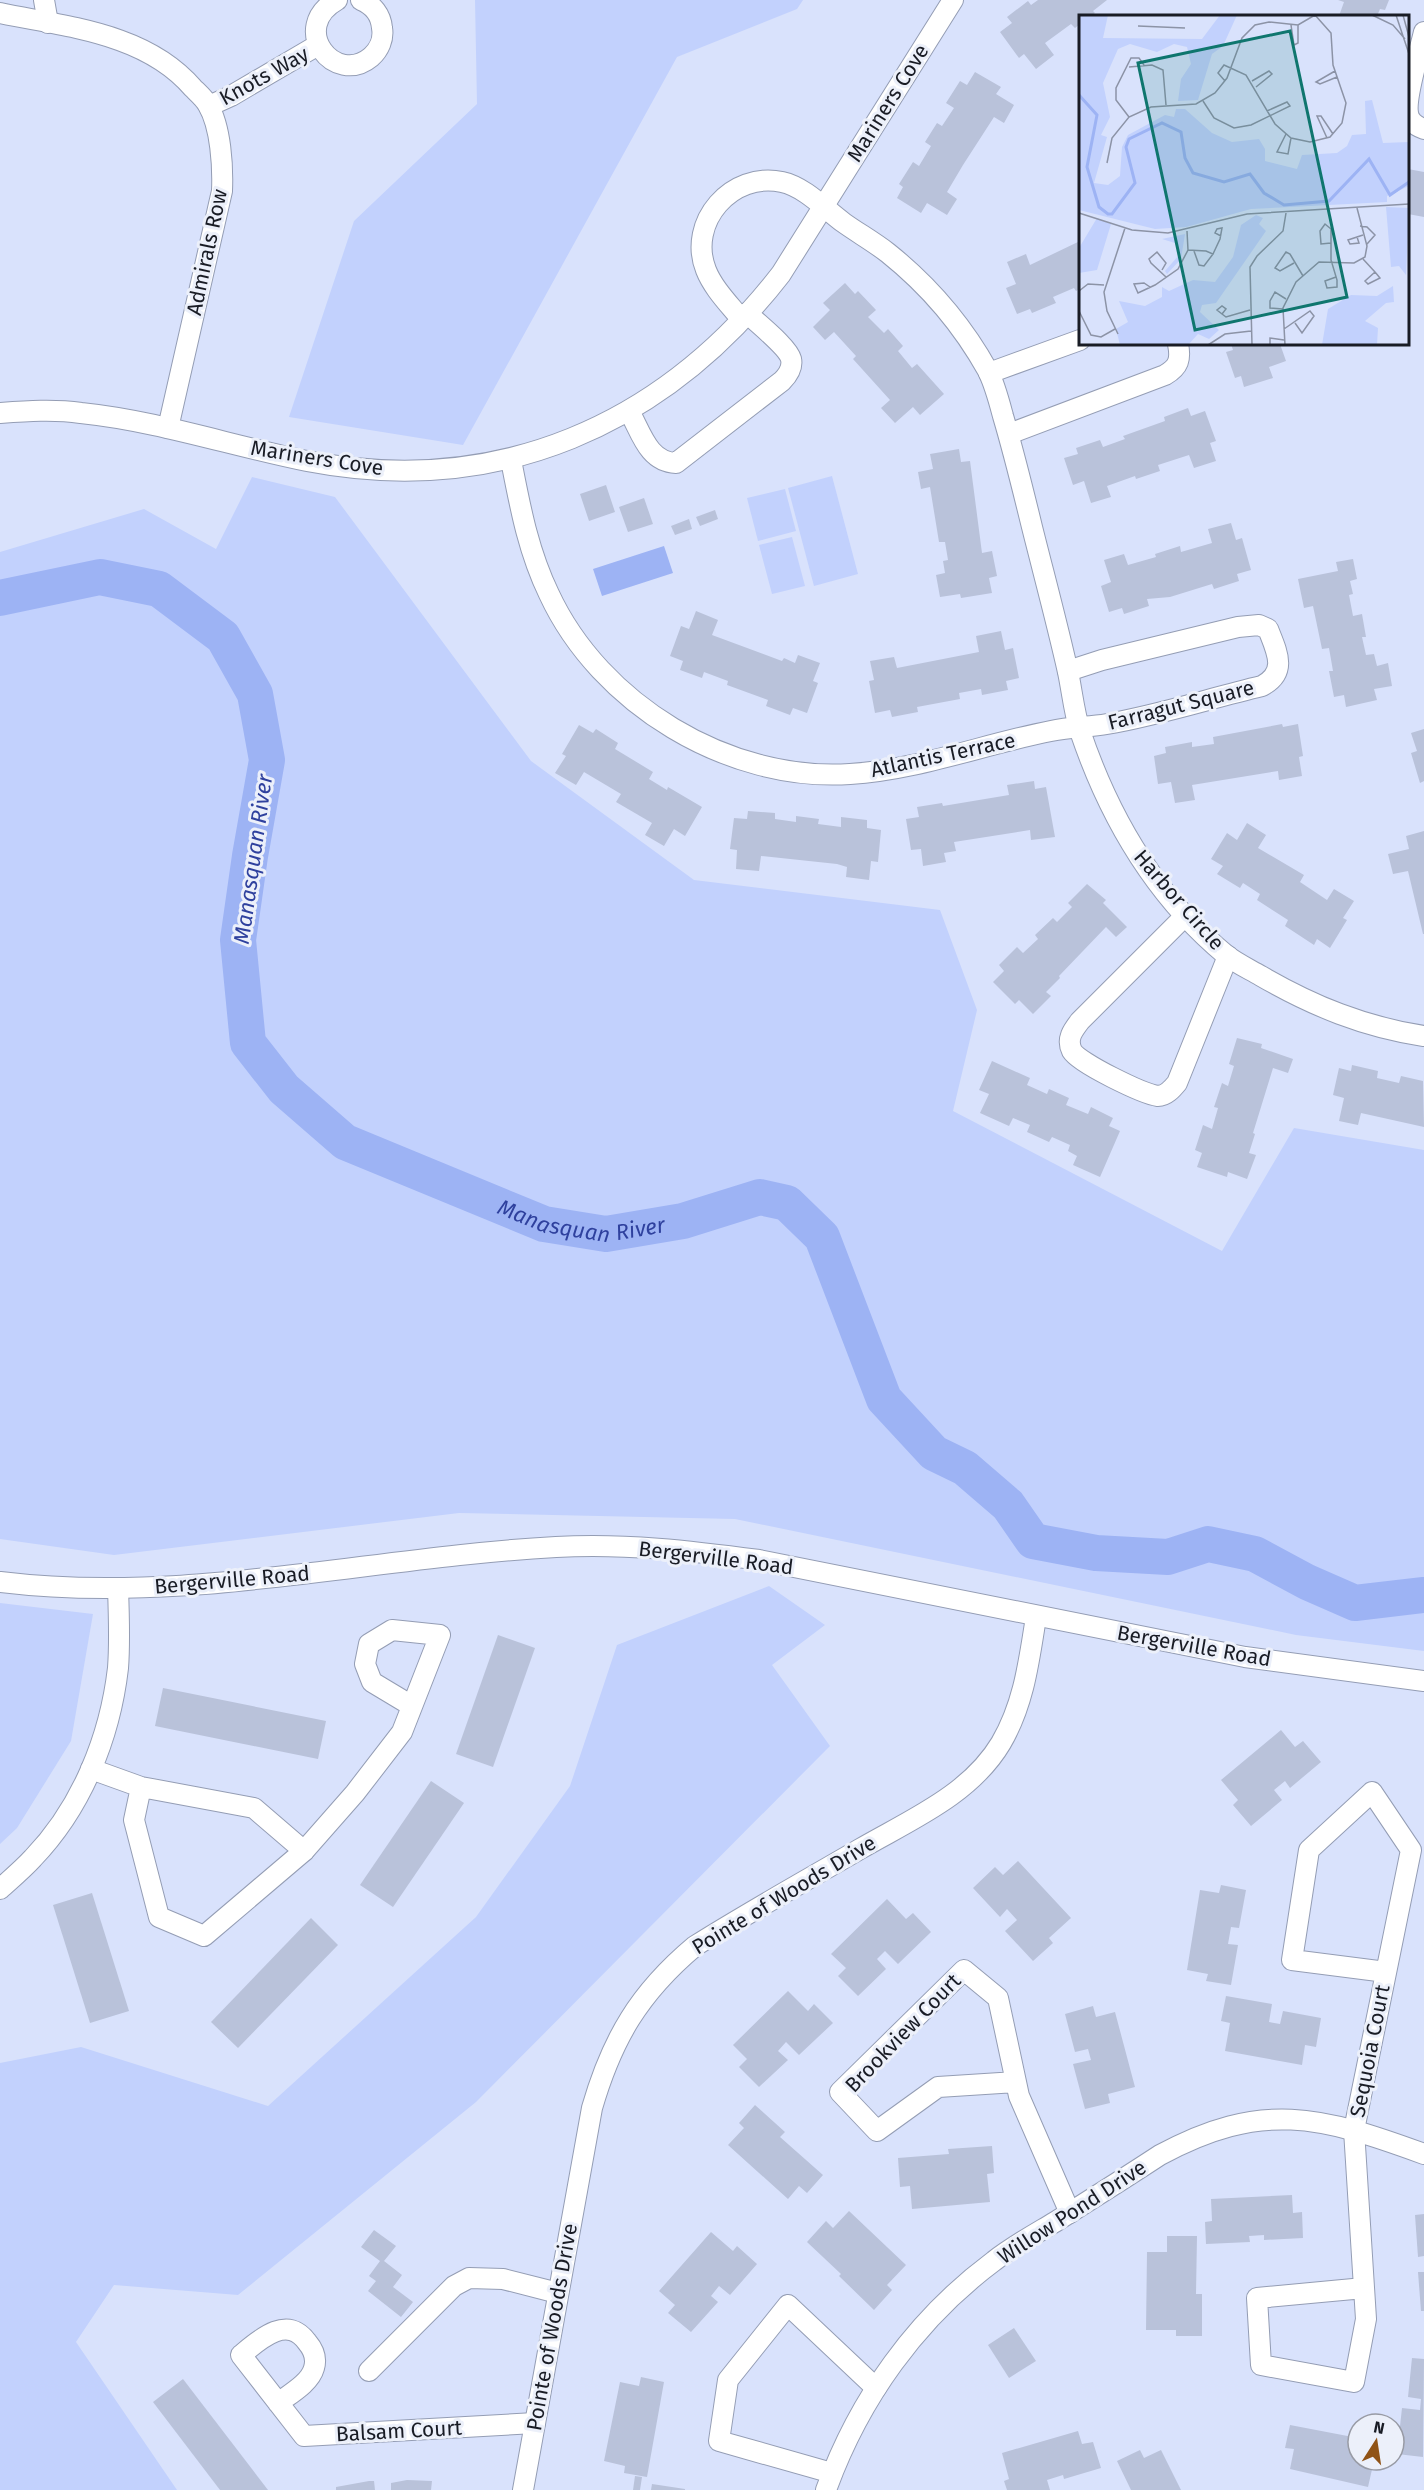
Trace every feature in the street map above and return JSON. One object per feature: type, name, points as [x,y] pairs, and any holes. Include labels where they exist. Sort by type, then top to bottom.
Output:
[{"type":"street","points":[[44,0],[48,23]]},
{"type":"street","name":"Knots Way","points":[[337,0],[320,14],[316,24],[318,45],[324,55],[334,62],[345,64],[356,64],[367,60],[381,43],[383,32],[376,10],[361,0]]},
{"type":"street","name":"Mariners Cove","points":[[0,413],[79,412],[123,418],[308,461],[362,469],[402,471],[442,469],[511,459],[550,447],[604,424],[668,386],[707,355],[781,274],[953,0]]},
{"type":"street","name":"Admirals Row","points":[[0,13],[137,45],[182,74],[209,106],[220,145],[222,191],[168,428]]},
{"type":"street","points":[[1409,104],[1424,32]]},
{"type":"street","name":"Knots Way","points":[[209,106],[231,96],[318,45]]},
{"type":"street","points":[[1409,115],[1413,125],[1424,129]]},
{"type":"street","points":[[629,411],[651,453],[664,462],[676,463],[782,381],[790,372],[791,360],[787,352],[744,316],[716,287],[706,270],[702,253],[702,234],[706,221],[718,202],[732,191],[751,182],[768,180],[796,187],[887,252],[926,286],[963,332],[989,373],[1009,434],[1165,375],[1176,368],[1180,358],[1178,345]]},
{"type":"street","points":[[989,373],[1079,340]]},
{"type":"street","name":"Harbor Circle","points":[[1009,434],[1068,671],[1079,727],[1097,779],[1121,830],[1151,874],[1186,915],[1228,956],[1300,999],[1342,1016],[1390,1031],[1424,1036]]},
{"type":"street","name":"Atlantis Terrace","points":[[511,459],[527,540],[535,564],[549,597],[571,634],[597,666],[628,696],[662,722],[700,743],[737,758],[776,768],[814,774],[849,774],[894,769],[1052,731],[1079,727]]},
{"type":"street","name":"Farragut Square","points":[[1068,671],[1238,627],[1259,625],[1268,629],[1277,651],[1278,672],[1274,680],[1262,686],[1107,724],[1079,727]]},
{"type":"street","points":[[1186,915],[1080,1021],[1070,1037],[1071,1049],[1075,1054],[1087,1063],[1141,1090],[1160,1096],[1166,1094],[1177,1083],[1228,956]]},
{"type":"street","name":"Bergerville Road","points":[[0,1582],[118,1589],[256,1579],[492,1552],[557,1547],[618,1546],[690,1551],[759,1560],[1245,1657],[1424,1681]]},
{"type":"street","points":[[0,1889],[34,1857],[55,1832],[77,1798],[91,1769],[112,1703],[119,1637],[118,1589]]},
{"type":"street","name":"Pointe of Woods Drive","points":[[523,2490],[592,2108],[602,2071],[618,2036],[634,2009],[671,1966],[695,1946],[937,1805],[975,1776],[1000,1745],[1017,1711],[1024,1688],[1036,1617]]},
{"type":"street","points":[[141,1787],[134,1820],[159,1917],[204,1936],[304,1851],[355,1793],[402,1732],[412,1706]]},
{"type":"street","points":[[91,1769],[141,1787],[254,1808],[304,1851]]},
{"type":"street","name":"Sequoia Court","points":[[1364,2288],[1257,2298],[1261,2365],[1354,2382],[1366,2319],[1354,2130],[1411,1850],[1372,1792],[1310,1850],[1292,1960],[1386,1972]]},
{"type":"street","name":"Brookview Court","points":[[1016,2082],[938,2087],[877,2131],[840,2092],[964,1970],[998,1998],[1016,2082],[1018,2096],[1070,2213]]},
{"type":"street","name":"Willow Pond Drive","points":[[829,2481],[858,2417],[876,2388],[916,2333],[956,2292],[995,2260],[1186,2141],[1213,2131],[1268,2119],[1307,2120],[1354,2130],[1424,2154]]},
{"type":"street","points":[[369,2372],[454,2286],[468,2278],[503,2280],[558,2293]]},
{"type":"street","points":[[829,2481],[719,2441],[728,2380],[788,2305],[876,2388]]},
{"type":"street","name":"Balsam Court","points":[[278,2403],[304,2436],[535,2423]]},
{"type":"shaded area","points":[[475,0],[803,0],[797,9],[677,57],[463,445],[289,417],[354,221],[477,104]]},
{"type":"shaded area","points":[[832,476],[858,574],[814,586],[788,488]]},
{"type":"shaded area","points":[[252,477],[335,497],[531,761],[694,880],[940,910],[977,1010],[953,1111],[1222,1251],[1294,1128],[1424,1150],[1424,1651],[1296,1635],[735,1519],[459,1513],[114,1555],[0,1539],[0,552],[144,509],[216,549]]},
{"type":"shaded area","points":[[785,489],[796,531],[758,541],[747,498]]},
{"type":"shaded area","points":[[792,537],[805,586],[772,594],[759,545]]},
{"type":"shaded area","points":[[664,546],[673,573],[602,596],[593,569]]},
{"type":"shaded area","points":[[769,1586],[825,1625],[772,1665],[830,1746],[476,2102],[238,2295],[114,2285],[76,2342],[177,2490],[0,2490],[0,2063],[81,2047],[268,2106],[476,1917],[570,1786],[617,1645]]},
{"type":"shaded area","points":[[0,1603],[93,1614],[71,1741],[17,1828],[0,1844]]},
{"type":"building","points":[[1038,0],[1107,0],[1093,11],[1095,13],[1092,15],[1079,15],[1079,25],[1075,28],[1071,24],[1045,43],[1054,55],[1036,69],[1024,54],[1019,58],[1000,32],[1012,23],[1007,17],[1028,1],[1031,5]]},
{"type":"building","points":[[1338,0],[1389,0],[1385,10],[1380,9],[1377,15],[1339,15],[1344,2]]},
{"type":"building","points":[[975,72],[1001,87],[996,94],[1014,105],[1004,123],[994,117],[963,165],[947,192],[957,199],[947,215],[927,203],[921,213],[897,198],[903,187],[899,184],[913,162],[919,166],[931,146],[925,142],[937,123],[942,126],[954,108],[946,103],[960,81],[967,85]]},
{"type":"building","points":[[1409,169],[1424,172],[1424,217],[1409,214]]},
{"type":"building","points":[[1079,241],[1079,290],[1076,291],[1074,288],[1053,297],[1056,303],[1032,313],[1030,309],[1017,314],[1006,288],[1016,284],[1007,262],[1026,254],[1030,265]]},
{"type":"building","points":[[845,283],[855,294],[858,291],[876,310],[868,317],[884,333],[888,329],[903,346],[898,351],[912,368],[917,364],[944,394],[920,415],[913,407],[895,423],[881,408],[890,400],[853,359],[856,356],[834,332],[825,340],[813,327],[830,310],[823,303]]},
{"type":"building","points":[[1231,345],[1280,345],[1286,361],[1269,367],[1273,378],[1244,387],[1241,376],[1235,378],[1226,352],[1233,350]]},
{"type":"building","points":[[1188,408],[1191,416],[1205,411],[1216,441],[1210,443],[1216,461],[1194,468],[1189,455],[1158,465],[1160,471],[1136,479],[1135,476],[1107,486],[1111,497],[1091,503],[1084,481],[1073,485],[1064,458],[1078,454],[1076,448],[1100,440],[1103,447],[1125,439],[1123,436],[1165,421],[1164,417]]},
{"type":"building","points":[[959,449],[961,462],[970,461],[982,553],[992,551],[997,576],[989,578],[992,593],[961,598],[960,594],[940,597],[936,575],[945,573],[943,561],[948,560],[945,542],[939,542],[930,487],[921,489],[918,472],[933,469],[930,454]]},
{"type":"building","points":[[606,485],[615,512],[589,521],[580,494]]},
{"type":"building","points":[[644,498],[653,524],[628,532],[619,507]]},
{"type":"building","points":[[715,510],[718,519],[700,526],[696,517]]},
{"type":"building","points":[[689,519],[692,529],[675,535],[671,526]]},
{"type":"building","points":[[1231,523],[1236,540],[1242,538],[1251,570],[1237,574],[1239,581],[1214,589],[1212,584],[1170,597],[1147,599],[1149,606],[1124,614],[1122,608],[1109,612],[1101,586],[1111,582],[1104,560],[1124,554],[1128,565],[1156,557],[1155,554],[1180,546],[1181,552],[1212,543],[1208,529]]},
{"type":"building","points":[[1353,559],[1357,579],[1350,581],[1353,594],[1349,595],[1353,616],[1362,614],[1366,637],[1362,637],[1366,655],[1374,654],[1377,666],[1388,663],[1392,686],[1374,689],[1377,700],[1346,707],[1344,695],[1334,697],[1329,671],[1333,671],[1329,648],[1322,649],[1313,606],[1304,608],[1298,579],[1338,571],[1336,562]]},
{"type":"building","points":[[696,611],[718,620],[712,635],[782,661],[784,658],[795,663],[798,655],[820,663],[813,681],[818,683],[807,713],[793,708],[790,715],[766,706],[768,700],[727,685],[728,681],[704,672],[702,678],[680,670],[683,661],[670,656],[681,626],[689,629]]},
{"type":"building","points":[[1001,631],[1005,650],[1013,648],[1019,678],[1006,681],[1008,690],[982,695],[981,689],[959,693],[960,699],[917,707],[918,712],[892,717],[890,710],[875,713],[869,681],[874,680],[870,661],[894,657],[897,668],[979,652],[976,636]]},
{"type":"building","points":[[1282,724],[1283,727],[1298,724],[1303,756],[1299,757],[1302,776],[1279,780],[1278,771],[1192,785],[1195,800],[1175,803],[1171,782],[1158,784],[1154,756],[1166,753],[1165,747],[1192,742],[1192,747],[1214,744],[1213,737]]},
{"type":"building","points":[[579,725],[593,733],[596,729],[618,743],[615,749],[653,772],[649,779],[667,790],[668,787],[702,807],[685,836],[674,829],[664,846],[645,835],[652,823],[616,802],[621,794],[584,772],[576,785],[555,773],[566,756],[562,754]]},
{"type":"building","points":[[1424,729],[1424,781],[1420,783],[1411,753],[1417,751],[1411,733]]},
{"type":"building","points":[[1034,781],[1035,789],[1046,787],[1055,837],[1031,840],[1030,830],[954,842],[956,851],[944,853],[946,862],[923,866],[921,849],[911,850],[906,819],[919,817],[917,807],[942,803],[943,806],[1009,795],[1007,785]]},
{"type":"building","points":[[748,811],[775,813],[775,819],[796,822],[796,816],[819,819],[818,824],[841,827],[841,817],[867,820],[867,828],[881,830],[878,862],[871,861],[869,880],[846,877],[847,867],[837,864],[761,856],[759,871],[736,869],[737,850],[730,849],[734,818],[747,819]]},
{"type":"building","points":[[1247,823],[1266,835],[1258,848],[1304,875],[1300,882],[1327,900],[1334,889],[1354,901],[1343,918],[1347,920],[1330,948],[1317,939],[1314,945],[1285,926],[1288,920],[1257,900],[1260,894],[1243,883],[1240,888],[1217,874],[1223,866],[1211,859],[1227,833],[1237,840]]},
{"type":"building","points":[[1424,831],[1423,934],[1408,871],[1393,874],[1388,854],[1409,849],[1406,836]]},
{"type":"building","points":[[1087,884],[1106,900],[1103,903],[1127,927],[1116,937],[1106,927],[1059,976],[1060,978],[1046,992],[1051,996],[1033,1014],[1019,1000],[1015,1004],[993,982],[1004,971],[999,965],[1017,947],[1023,953],[1038,939],[1035,935],[1053,918],[1057,922],[1072,907],[1068,903]]},
{"type":"building","points":[[1237,1038],[1262,1044],[1261,1048],[1293,1059],[1288,1073],[1273,1068],[1253,1133],[1255,1134],[1249,1153],[1256,1155],[1247,1179],[1228,1172],[1227,1177],[1197,1167],[1202,1153],[1195,1150],[1203,1125],[1212,1129],[1218,1108],[1214,1107],[1222,1083],[1228,1086],[1234,1066],[1229,1064]]},
{"type":"building","points":[[992,1061],[1030,1078],[1027,1085],[1047,1094],[1049,1089],[1069,1098],[1066,1105],[1088,1114],[1091,1107],[1113,1118],[1109,1126],[1120,1131],[1100,1177],[1073,1165],[1077,1156],[1068,1151],[1070,1145],[1052,1137],[1049,1142],[1027,1132],[1030,1125],[1013,1118],[1009,1126],[980,1113],[989,1094],[979,1090]]},
{"type":"building","points":[[1352,1065],[1378,1071],[1377,1078],[1399,1083],[1401,1076],[1423,1081],[1424,1127],[1361,1113],[1358,1125],[1339,1121],[1344,1098],[1333,1095],[1339,1068],[1351,1071]]},
{"type":"building","points":[[498,1635],[535,1648],[493,1767],[456,1754]]},
{"type":"building","points":[[163,1688],[326,1721],[318,1759],[155,1726]]},
{"type":"building","points":[[1281,1730],[1295,1747],[1303,1741],[1321,1762],[1290,1788],[1285,1781],[1274,1790],[1282,1800],[1251,1826],[1233,1805],[1238,1800],[1221,1780]]},
{"type":"building","points":[[431,1781],[464,1803],[393,1907],[360,1885]]},
{"type":"building","points":[[1018,1861],[1071,1918],[1049,1938],[1053,1943],[1033,1961],[1005,1931],[1017,1920],[1007,1909],[1000,1917],[973,1888],[995,1867],[1003,1875]]},
{"type":"building","points":[[1221,1885],[1246,1890],[1239,1928],[1231,1927],[1228,1944],[1238,1945],[1231,1985],[1206,1981],[1208,1974],[1187,1970],[1200,1890],[1219,1893]]},
{"type":"building","points":[[92,1893],[129,2011],[90,2023],[53,1905]]},
{"type":"building","points":[[887,1899],[906,1919],[913,1913],[931,1932],[898,1964],[885,1951],[877,1959],[886,1969],[858,1996],[838,1976],[846,1968],[831,1954]]},
{"type":"building","points":[[311,1918],[338,1945],[238,2048],[211,2022]]},
{"type":"building","points":[[788,1991],[808,2011],[814,2004],[833,2023],[799,2055],[786,2042],[778,2051],[788,2060],[759,2087],[739,2067],[747,2059],[733,2045]]},
{"type":"building","points":[[1226,1996],[1272,2004],[1269,2022],[1280,2024],[1283,2011],[1321,2018],[1316,2047],[1305,2045],[1302,2065],[1225,2051],[1230,2023],[1221,2021]]},
{"type":"building","points":[[1093,2006],[1096,2017],[1115,2012],[1135,2087],[1108,2094],[1110,2103],[1085,2109],[1073,2064],[1091,2060],[1088,2049],[1075,2052],[1065,2014]]},
{"type":"building","points":[[755,2105],[785,2132],[780,2137],[823,2175],[807,2193],[799,2186],[788,2199],[728,2145],[744,2128],[739,2123]]},
{"type":"building","points":[[992,2146],[994,2173],[987,2174],[990,2202],[912,2209],[910,2186],[900,2187],[898,2158],[949,2154],[948,2149]]},
{"type":"building","points":[[1292,2195],[1293,2213],[1302,2212],[1303,2238],[1264,2240],[1264,2235],[1249,2236],[1250,2242],[1206,2244],[1205,2222],[1212,2221],[1211,2199]]},
{"type":"building","points":[[849,2211],[906,2265],[887,2285],[892,2290],[874,2310],[807,2242],[826,2221],[833,2228]]},
{"type":"building","points":[[1424,2214],[1424,2256],[1418,2257],[1415,2215]]},
{"type":"building","points":[[374,2230],[396,2246],[384,2261],[402,2275],[393,2287],[413,2302],[401,2317],[368,2291],[376,2281],[369,2276],[380,2261],[361,2247]]},
{"type":"building","points":[[711,2232],[733,2251],[737,2246],[757,2264],[730,2295],[719,2286],[711,2296],[718,2302],[691,2332],[668,2313],[675,2305],[659,2291]]},
{"type":"building","points":[[1167,2236],[1197,2236],[1196,2294],[1202,2294],[1202,2336],[1176,2336],[1176,2330],[1146,2330],[1147,2252],[1167,2252]]},
{"type":"building","points":[[1418,2272],[1424,2272],[1424,2311],[1421,2311]]},
{"type":"building","points":[[1014,2328],[1036,2361],[1009,2378],[988,2345]]},
{"type":"building","points":[[1412,2358],[1424,2359],[1423,2457],[1406,2455],[1406,2412],[1402,2412],[1402,2408],[1420,2410],[1421,2399],[1408,2397]]},
{"type":"building","points":[[641,2377],[664,2382],[647,2477],[624,2473],[625,2466],[604,2461],[620,2382],[639,2386]]},
{"type":"building","points":[[183,2379],[268,2490],[220,2490],[153,2402]]},
{"type":"building","points":[[1290,2425],[1346,2436],[1346,2472],[1371,2472],[1368,2487],[1290,2469],[1294,2449],[1285,2448]]},
{"type":"building","points":[[1078,2431],[1082,2444],[1093,2442],[1101,2468],[1064,2479],[1063,2475],[1047,2480],[1050,2490],[1007,2490],[1004,2481],[1009,2479],[1002,2453]]},
{"type":"building","points":[[1140,2450],[1144,2458],[1161,2450],[1181,2490],[1131,2490],[1117,2461]]},
{"type":"building","points":[[635,2476],[642,2477],[640,2490],[633,2490]]},
{"type":"building","points":[[407,2480],[432,2481],[431,2490],[391,2490],[391,2483]]},
{"type":"building","points":[[374,2481],[375,2490],[336,2490],[336,2487]]},
{"type":"building","points":[[652,2484],[685,2489],[685,2490],[651,2490]]},
{"type":"waterway","name":"Manasquan River","points":[[0,598],[100,577],[159,589],[223,637],[255,694],[267,760],[238,940],[248,1043],[284,1089],[345,1142],[544,1224],[606,1234],[683,1221],[760,1197],[787,1203],[822,1237],[884,1399],[934,1453],[965,1468],[1008,1505],[1033,1541],[1096,1553],[1168,1557],[1208,1544],[1255,1554],[1307,1582],[1355,1603],[1424,1595]]}]
